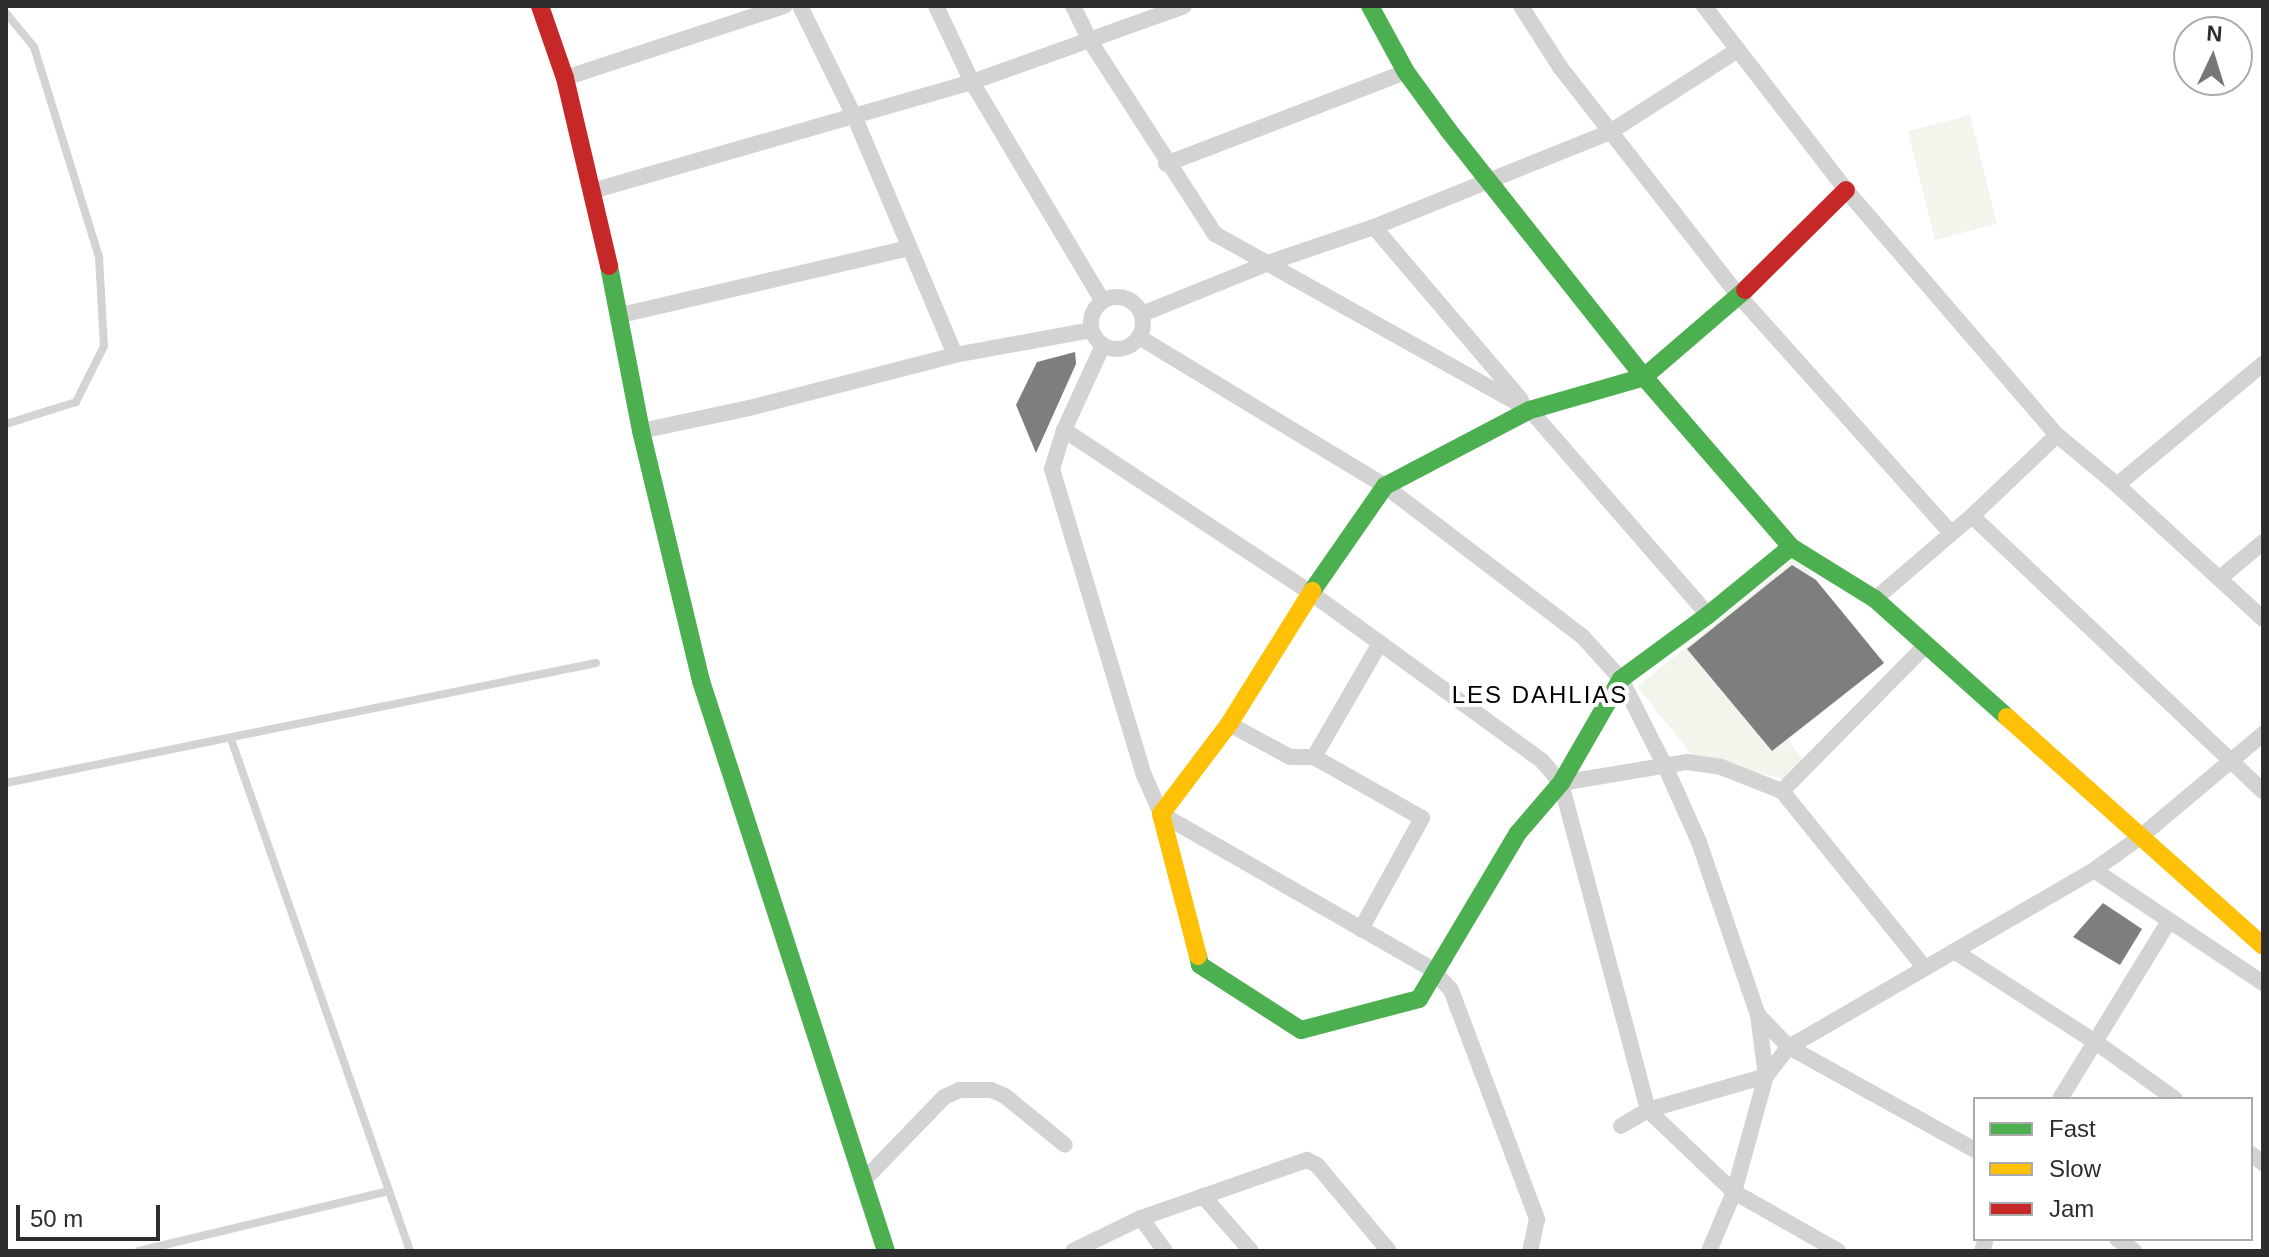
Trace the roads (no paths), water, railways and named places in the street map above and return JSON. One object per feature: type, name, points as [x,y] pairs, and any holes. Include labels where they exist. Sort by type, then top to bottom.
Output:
[{"type":"street","points":[[540,6],[565,78],[592,191],[621,315],[641,431],[701,681],[886,1251]]},
{"type":"street","points":[[565,78],[784,6]]},
{"type":"street","points":[[800,6],[855,118],[955,355]]},
{"type":"street","points":[[936,6],[972,82],[1102,300]]},
{"type":"street","points":[[1073,6],[1090,41],[1166,164],[1215,234],[1530,410]]},
{"type":"street","points":[[592,191],[972,82],[1184,6]]},
{"type":"street","points":[[1370,6],[1406,72],[1449,131],[1491,180],[1644,377],[1791,547],[1875,599],[2263,946]]},
{"type":"street","points":[[1521,6],[1560,67],[1739,296],[1950,532]]},
{"type":"street","points":[[1704,6],[1846,190],[2057,435],[2117,485],[2263,619]]},
{"type":"street","points":[[1142,314],[1268,263],[1374,227],[1610,132],[1736,51]]},
{"type":"street","points":[[1166,164],[1406,72]]},
{"type":"street","points":[[1161,814],[1229,724],[1311,593],[1385,486],[1530,410],[1644,377],[1739,296],[1846,190]]},
{"type":"street","points":[[1374,227],[1708,615]]},
{"type":"street","points":[[621,315],[908,248]]},
{"type":"street","points":[[1125,298],[1142,314],[1139,337],[1126,347],[1103,345],[1091,330],[1092,314],[1102,300],[1125,298]]},
{"type":"street","points":[[641,431],[749,408],[955,355],[1091,330]]},
{"type":"street","points":[[1139,337],[1385,486],[1582,636],[1621,679],[1699,842],[1758,1015],[1766,1076],[1734,1192],[1709,1251]]},
{"type":"street","points":[[1103,345],[1064,430],[1052,469],[1144,775],[1161,814],[1200,965],[1301,1030],[1419,999],[1433,970],[1518,833],[1561,783],[1621,679],[1708,615],[1791,547]]},
{"type":"street","points":[[2117,485],[2263,364]]},
{"type":"street","points":[[1064,430],[1311,593],[1542,761],[1561,783],[1648,1110],[1734,1192],[1838,1251]]},
{"type":"street","points":[[1875,599],[1972,516],[2057,435]]},
{"type":"street","points":[[1972,516],[2263,791]]},
{"type":"street","points":[[2220,578],[2263,542]]},
{"type":"street","points":[[1314,757],[1380,643]]},
{"type":"street","points":[[1782,791],[1926,645]]},
{"type":"street","points":[[1229,724],[1290,757],[1314,757],[1422,818],[1361,929]]},
{"type":"street","points":[[1621,1126],[1648,1110],[1766,1076],[1789,1047],[2094,870],[2139,838],[2263,734]]},
{"type":"street","points":[[1561,783],[1687,762],[1721,767],[1782,791],[1924,967]]},
{"type":"street","points":[[1161,814],[1433,970],[1451,990],[1537,1219],[1530,1251]]},
{"type":"street","points":[[2094,870],[2263,983]]},
{"type":"street","points":[[2061,1097],[2169,921]]},
{"type":"street","points":[[1954,951],[2097,1043],[2172,1097]]},
{"type":"street","points":[[1758,1015],[1789,1047],[1973,1149]]},
{"type":"street","points":[[863,1181],[944,1097],[960,1090],[991,1090],[1005,1096],[1065,1145]]},
{"type":"street","points":[[1073,1251],[1141,1218],[1307,1160],[1317,1165],[1389,1251]]},
{"type":"street","points":[[1203,1196],[1251,1251]]},
{"type":"street","points":[[1141,1218],[1165,1251]]},
{"type":"lane","points":[[6,13],[34,47],[99,257],[104,346],[76,402],[6,424]]},
{"type":"lane","points":[[6,783],[596,663]]},
{"type":"lane","points":[[231,739],[410,1251]]},
{"type":"lane","points":[[139,1251],[389,1191]]},
{"type":"district","name":"LES DAHLIAS","points":[[1540,695]]}]
